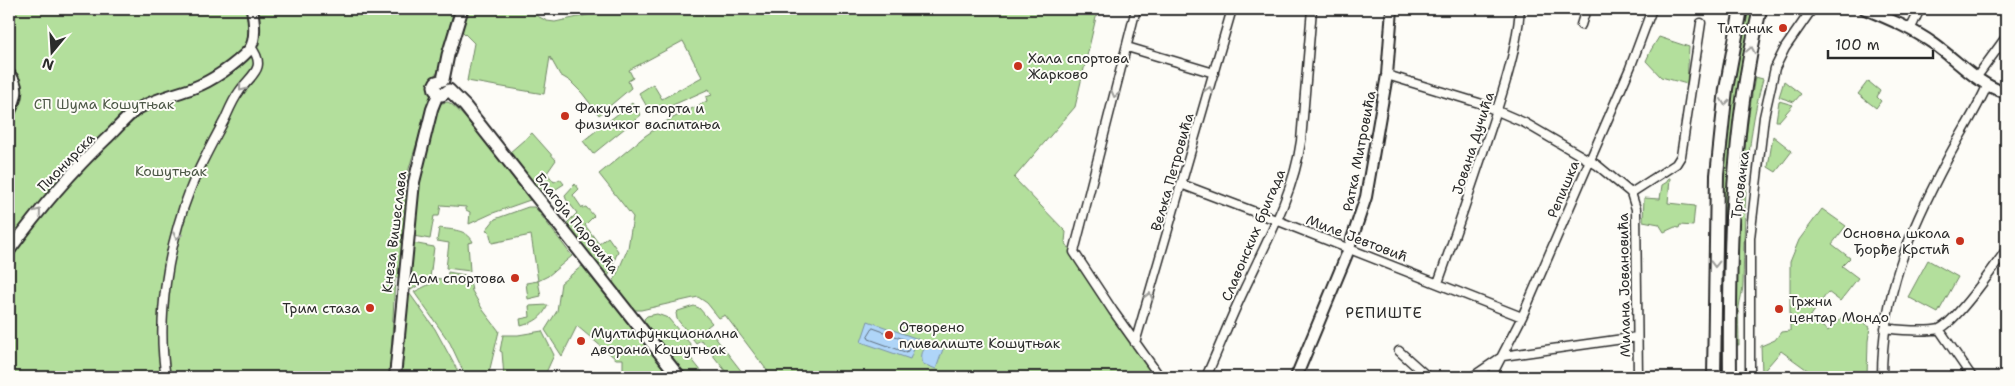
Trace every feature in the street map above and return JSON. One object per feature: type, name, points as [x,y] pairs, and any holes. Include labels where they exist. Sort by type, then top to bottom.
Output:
[{"type":"main road","name":"Благоја Паровића","points":[[462,9],[448,55],[443,80],[449,84],[444,92],[465,106],[679,377]]},
{"type":"main road","name":"Трговачка","points":[[1714,377],[1718,175],[1726,89],[1741,9]]},
{"type":"main road","name":"Трговачка","points":[[1730,377],[1730,248],[1734,172],[1744,91],[1760,9]]},
{"type":"street","points":[[166,377],[163,354],[163,317],[166,282],[178,228],[189,191],[233,100],[258,69],[257,58],[252,44],[252,9]]},
{"type":"street","points":[[1136,9],[1074,252],[1160,377]]},
{"type":"street","name":"Вељка Петровића","points":[[1135,343],[1232,9]]},
{"type":"street","name":"Славонских бригада","points":[[1206,377],[1230,319],[1276,220],[1291,181],[1299,151],[1312,9]]},
{"type":"street","name":"Ратка Митровића","points":[[1296,377],[1349,248],[1368,189],[1387,75],[1392,9]]},
{"type":"street","name":"Јована Дучића","points":[[1438,282],[1462,219],[1498,110],[1510,68],[1520,9]]},
{"type":"street","points":[[1581,25],[1586,9]]},
{"type":"street","name":"Репишка","points":[[1491,377],[1522,317],[1630,68],[1652,9]]},
{"type":"street","name":"Трговачка","points":[[1750,377],[1750,238],[1764,116],[1775,68],[1790,39],[1812,9]]},
{"type":"street","points":[[1865,9],[1910,30],[1945,52],[1986,86],[2006,93]]},
{"type":"street","points":[[1910,30],[1920,9]]},
{"type":"street","name":"Милана Јовановића","points":[[1631,193],[1676,164],[1681,156],[1700,22]]},
{"type":"street","points":[[1976,78],[2006,37]]},
{"type":"street","name":"Пионирска","points":[[9,251],[71,172],[134,112],[154,101],[195,87],[208,80],[229,66],[252,44]]},
{"type":"street","points":[[1127,47],[1214,73]]},
{"type":"street","points":[[9,74],[17,86],[17,95],[9,113]]},
{"type":"street","name":"Милана Јовановића","points":[[1387,75],[1498,110],[1540,130],[1590,159],[1631,193],[1636,209],[1638,377]]},
{"type":"street","points":[[1882,377],[1885,328],[1900,262],[1913,227],[1986,86]]},
{"type":"street","name":"Кнеза Вишеслава","points":[[395,377],[414,182],[430,115],[444,92]]},
{"type":"street","name":"Миле Јевтовић","points":[[1182,184],[1438,282],[1522,317]]},
{"type":"street","points":[[1885,328],[1939,329],[1953,317],[2006,250]]},
{"type":"street","points":[[1939,329],[1972,377]]},
{"type":"street","points":[[1472,377],[1503,356],[1637,337]]},
{"type":"street","points":[[1398,351],[1428,377]]},
{"type":"green space","name":"Кошутњак","points":[[9,9],[454,9],[438,72],[432,80],[428,108],[406,181],[404,194],[408,195],[399,278],[395,278],[390,377],[9,377]]},
{"type":"green space","points":[[468,9],[524,9],[547,21],[555,22],[615,9],[1098,9],[1075,107],[1014,178],[1066,232],[1065,242],[1155,377],[772,377],[725,315],[719,318],[707,303],[698,297],[641,310],[633,310],[613,283],[628,248],[633,217],[599,174],[645,136],[667,121],[707,101],[706,97],[712,95],[709,89],[666,108],[662,105],[650,112],[639,93],[653,84],[662,99],[702,77],[683,41],[629,70],[633,78],[628,81],[631,88],[599,115],[582,93],[570,81],[560,75],[550,57],[544,94],[467,81],[474,43],[461,30]]},
{"type":"green space","points":[[1745,9],[1754,9],[1740,78],[1726,377],[1717,377],[1719,214],[1731,86]]},
{"type":"green space","points":[[1659,37],[1689,47],[1687,84],[1661,77],[1646,61]]},
{"type":"green space","points":[[1755,77],[1763,79],[1752,130],[1749,155],[1745,207],[1743,287],[1739,304],[1739,345],[1736,345],[1742,177]]},
{"type":"green space","points":[[1784,81],[1801,94],[1794,102],[1779,97]]},
{"type":"green space","points":[[1868,81],[1880,91],[1877,97],[1881,101],[1876,108],[1858,94]]},
{"type":"green space","points":[[1779,101],[1793,105],[1779,121],[1776,121]]},
{"type":"green space","points":[[448,102],[465,117],[530,200],[469,224],[470,212],[466,210],[466,207],[441,205],[439,216],[434,216],[430,239],[413,236],[417,189],[439,106],[442,103]]},
{"type":"green space","points":[[632,103],[641,115],[593,154],[583,141]]},
{"type":"green space","points":[[532,133],[556,160],[547,173],[554,182],[560,179],[564,184],[550,193],[547,188],[541,192],[509,153]]},
{"type":"green space","points":[[1773,136],[1792,151],[1776,172],[1768,167]]},
{"type":"green space","points":[[1668,178],[1670,178],[1668,203],[1695,206],[1693,226],[1680,225],[1679,228],[1675,227],[1664,232],[1659,224],[1643,221],[1644,198],[1660,199],[1662,185],[1667,182]]},
{"type":"green space","points":[[575,184],[579,189],[573,195],[582,208],[586,207],[594,216],[585,225],[599,244],[608,237],[618,251],[608,277],[566,224],[577,213],[565,195]]},
{"type":"green space","points":[[528,207],[534,207],[538,211],[572,256],[548,276],[538,281],[531,235],[492,243],[489,231],[486,230],[495,219]]},
{"type":"green space","points":[[1822,209],[1846,226],[1832,244],[1850,258],[1842,266],[1858,278],[1840,301],[1828,292],[1810,317],[1828,331],[1846,313],[1870,327],[1867,377],[1852,377],[1849,375],[1846,377],[1817,377],[1781,351],[1762,373],[1761,346],[1775,340],[1781,332],[1790,331],[1790,262],[1799,240]]},
{"type":"green space","points":[[439,228],[463,232],[473,242],[468,243],[470,271],[446,268],[449,243],[437,241]]},
{"type":"green space","points":[[412,243],[434,247],[430,278],[411,290],[408,286]]},
{"type":"green space","points":[[1928,260],[1958,277],[1938,313],[1908,297]]},
{"type":"green space","points":[[582,266],[670,377],[618,376],[617,374],[623,374],[623,359],[616,359],[577,326],[562,356],[545,330],[557,311],[561,283]]},
{"type":"green space","points":[[448,272],[465,275],[470,280],[472,291],[483,310],[499,331],[488,377],[466,377],[450,343],[414,292],[432,283],[435,278],[447,280]]},
{"type":"green space","points":[[538,281],[541,296],[528,299],[526,283]]},
{"type":"green space","points":[[407,290],[435,329],[461,377],[400,377]]},
{"type":"green space","points":[[548,305],[538,319],[521,326],[520,319],[530,317],[529,306]]},
{"type":"green space","points":[[694,306],[699,308],[712,323],[707,327],[746,377],[730,377],[701,340],[696,343],[677,319],[676,313],[678,311]]},
{"type":"green space","points":[[657,314],[668,318],[692,346],[686,352],[706,377],[688,377],[645,322],[644,319],[647,316]]},
{"type":"green space","points":[[542,331],[554,355],[544,377],[504,377],[502,352],[500,351],[503,335],[518,335]]},
{"type":"water","points":[[868,321],[918,339],[910,359],[861,342]]},
{"type":"water","points":[[930,344],[943,349],[936,369],[923,364],[922,361],[922,352]]},
{"type":"place","name":"Титаник","points":[[1783,28]]},
{"type":"place","name":"Хала спортова Жарково","points":[[1018,66]]},
{"type":"place","name":"Факултет спорта и физичког васпитања","points":[[565,116]]},
{"type":"place","name":"Основна школа Ђорђе Крстић","points":[[1960,241]]},
{"type":"place","name":"Дом спортова","points":[[515,278]]},
{"type":"place","name":"Трим стаза","points":[[370,308]]},
{"type":"place","name":"Тржни центар Мондо","points":[[1779,309]]},
{"type":"place","name":"Отворено пливалиште Кошутњак","points":[[889,335]]},
{"type":"place","name":"Мултифункционална дворана Кошутњак","points":[[581,341]]},
{"type":"district","name":"РЕПИШТЕ","points":[[1384,313]]},
{"type":"park label","name":"СП Шума Кошутњак","points":[[104,104]]}]
